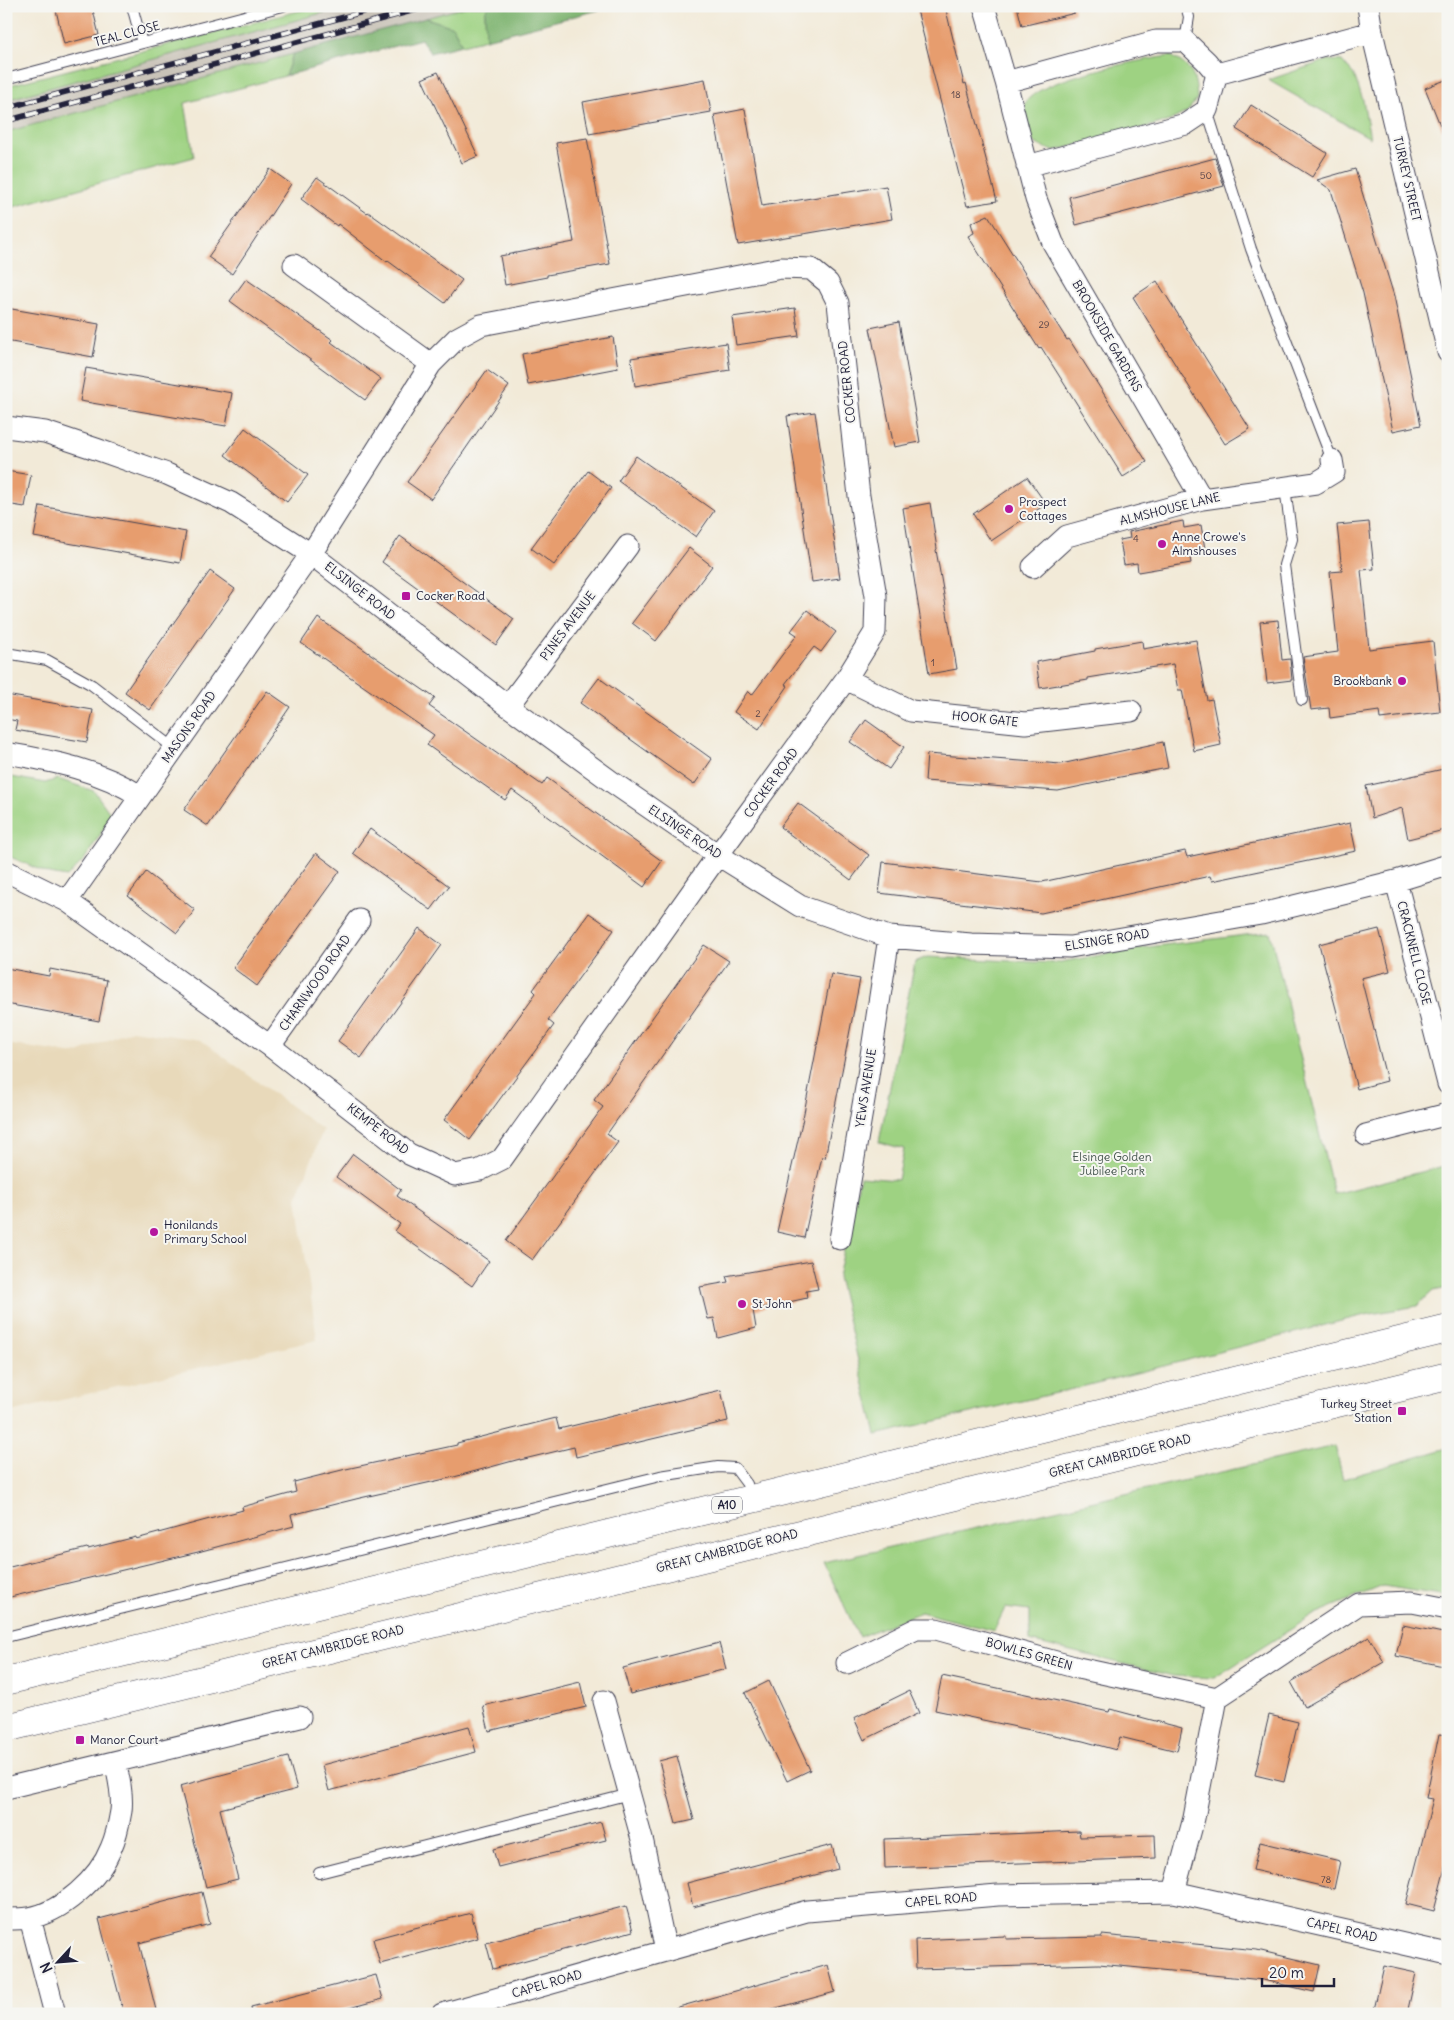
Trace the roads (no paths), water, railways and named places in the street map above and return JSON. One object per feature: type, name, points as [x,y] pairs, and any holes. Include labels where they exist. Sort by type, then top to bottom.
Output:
[{"type":"highway","name":"A10","points":[[6,1680],[1448,1329]]},
{"type":"highway","name":"GREAT CAMBRIDGE ROAD","points":[[6,1728],[1448,1376]]},
{"type":"street","name":"BROOKSIDE GARDENS","points":[[984,6],[1036,199],[1053,243],[1202,499]]},
{"type":"street","name":"TURKEY STREET","points":[[1368,6],[1372,32],[1448,352]]},
{"type":"street","points":[[1218,74],[1372,32]]},
{"type":"street","points":[[1006,82],[1156,41],[1185,41],[1218,74]]},
{"type":"street","points":[[1027,166],[1186,124],[1207,110],[1218,74]]},
{"type":"street","points":[[294,265],[431,364]]},
{"type":"street","name":"COCKER ROAD","points":[[311,554],[431,364],[456,338],[481,325],[781,268],[811,268],[828,283],[838,303],[859,496],[876,596],[875,632],[846,679],[718,854]]},
{"type":"street","name":"ELSINGE ROAD","points":[[6,427],[45,432],[167,474],[231,504],[311,554],[508,706],[612,782],[718,854],[800,906],[889,937],[971,944],[1070,948],[1261,914],[1396,881],[1448,865]]},
{"type":"street","name":"ALMSHOUSE LANE","points":[[1033,566],[1067,536],[1202,499],[1316,483],[1334,472],[1332,460]]},
{"type":"street","name":"PINES AVENUE","points":[[508,706],[628,546]]},
{"type":"street","name":"MASONS ROAD","points":[[67,901],[311,554]]},
{"type":"street","name":"HOOK GATE","points":[[846,679],[911,711],[1026,723],[1131,711]]},
{"type":"street","points":[[6,754],[58,762],[119,782],[140,796]]},
{"type":"street","name":"KEMPE ROAD","points":[[6,871],[67,901],[270,1046],[409,1154],[455,1174],[480,1170],[502,1159],[718,854]]},
{"type":"street","name":"CRACKNELL CLOSE","points":[[1396,881],[1448,1084]]},
{"type":"street","name":"CHARNWOOD ROAD","points":[[270,1046],[359,920]]},
{"type":"street","name":"YEWS AVENUE","points":[[840,1238],[867,1082],[889,937]]},
{"type":"street","points":[[1366,1135],[1448,1114]]},
{"type":"street","points":[[1174,1892],[1194,1818],[1217,1698],[1359,1604],[1412,1602],[1448,1609]]},
{"type":"street","name":"BOWLES GREEN","points":[[847,1663],[916,1629],[936,1628],[1078,1668],[1217,1698]]},
{"type":"street","points":[[604,1702],[643,1843],[666,1950]]},
{"type":"street","points":[[6,1788],[300,1717]]},
{"type":"street","points":[[6,1919],[30,1918],[53,1909],[73,1897],[90,1882],[111,1849],[121,1810],[120,1784],[115,1762]]},
{"type":"street","name":"CAPEL ROAD","points":[[442,2014],[807,1912],[998,1895],[1174,1892],[1448,1954]]},
{"type":"street","points":[[30,1918],[54,2014]]},
{"type":"lane","points":[[132,6],[142,43]]},
{"type":"lane","name":"TEAL CLOSE","points":[[6,79],[283,6]]},
{"type":"lane","points":[[1185,41],[1189,17],[1186,6]]},
{"type":"lane","points":[[1207,110],[1251,249],[1332,460]]},
{"type":"lane","points":[[1285,488],[1292,539],[1284,565],[1302,700]]},
{"type":"lane","points":[[6,653],[47,660],[92,685],[174,748]]},
{"type":"lane","points":[[6,1637],[660,1476],[718,1467],[735,1468],[747,1484],[751,1500]]},
{"type":"lane","points":[[319,1873],[630,1794]]},
{"type":"railway","points":[[6,108],[385,6]]},
{"type":"railway","points":[[6,121],[430,6]]},
{"type":"place","name":"Prospect Cottages","points":[[1009,509]]},
{"type":"place","name":"Anne Crowe's Almshouses","points":[[1162,544]]},
{"type":"place","name":"Cocker Road","points":[[406,596]]},
{"type":"place","name":"Brookbank","points":[[1402,681]]},
{"type":"place","name":"Honilands Primary School","points":[[154,1232]]},
{"type":"place","name":"St John","points":[[742,1304]]},
{"type":"place","name":"Turkey Street Station","points":[[1402,1411]]},
{"type":"place","name":"Manor Court","points":[[80,1740]]},
{"type":"park label","name":"Elsinge Golden Jubilee Park","points":[[1112,1164]]}]
